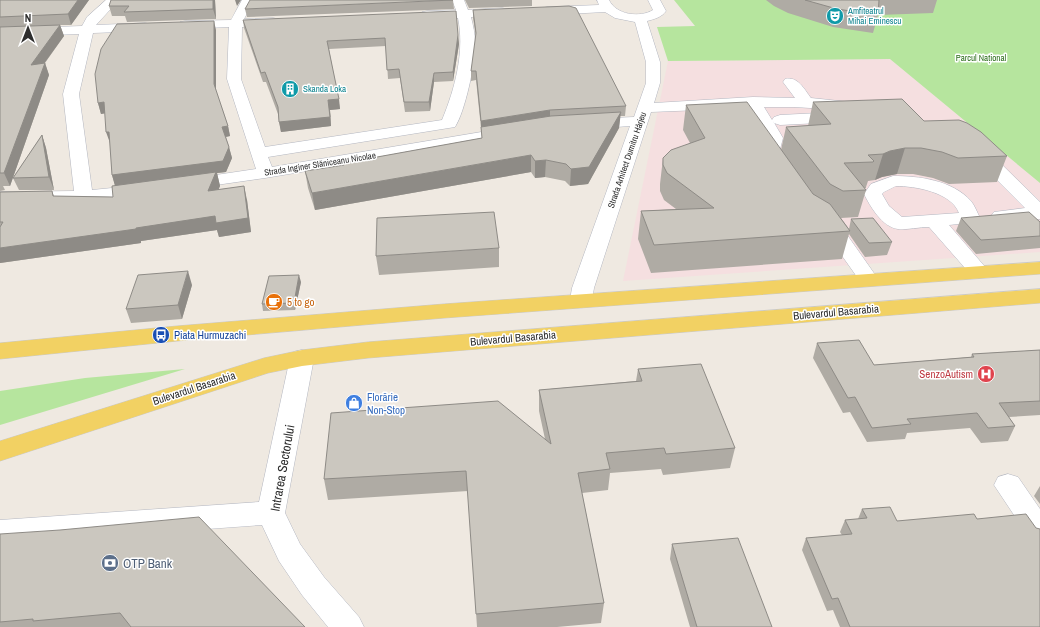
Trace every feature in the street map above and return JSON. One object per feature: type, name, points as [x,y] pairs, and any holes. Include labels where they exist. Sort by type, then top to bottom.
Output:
[{"type":"main road","points":[[0,351],[326,320],[581,300],[1040,268]]},
{"type":"main road","name":"Bulevardul Basarabia","points":[[0,451],[238,374],[264,366],[302,358],[376,350],[1040,296]]},
{"type":"street","points":[[84,196],[71,94],[90,25],[113,0]]},
{"type":"street","points":[[248,0],[238,19],[234,79],[265,173]]},
{"type":"street","points":[[584,0],[537,7],[605,4],[619,15],[640,18],[650,17],[660,11],[660,7],[654,0]]},
{"type":"street","points":[[449,124],[457,100],[468,45],[460,7]]},
{"type":"street","points":[[415,12],[460,7],[509,8]]},
{"type":"street","points":[[175,22],[281,17]]},
{"type":"street","name":"Strada Arhitect Dumitru Hârjeu","points":[[581,300],[583,288],[653,83],[653,62],[640,18]]},
{"type":"street","points":[[0,33],[90,25],[156,22]]},
{"type":"street","points":[[0,24],[90,25]]},
{"type":"street","points":[[790,82],[806,102]]},
{"type":"street","points":[[753,102],[775,138],[770,153],[788,178]]},
{"type":"street","points":[[572,125],[642,114],[753,102],[806,102],[856,112],[780,120]]},
{"type":"street","points":[[259,153],[449,124]]},
{"type":"street","points":[[449,124],[460,140]]},
{"type":"street","name":"Strada Inginer Slăniceanu Nicolae","points":[[0,198],[84,196],[168,187],[265,173],[527,130]]},
{"type":"street","points":[[875,224],[1040,213],[979,152],[968,144]]},
{"type":"street","points":[[898,223],[881,209],[874,194],[877,188],[893,181],[918,182],[943,190],[964,205],[970,218]]},
{"type":"street","points":[[853,225],[823,221],[869,280]]},
{"type":"street","points":[[935,221],[979,272]]},
{"type":"street","name":"Intrarea Sectorului","points":[[302,358],[271,514],[289,552],[313,586],[348,627]]},
{"type":"street","points":[[1008,485],[1040,531]]},
{"type":"street","points":[[0,532],[271,514]]},
{"type":"shaded area","points":[[890,59],[1040,183],[1040,252],[623,281],[668,61]]},
{"type":"green space","name":"Parcul Național","points":[[674,0],[1040,0],[1040,183],[890,59],[668,61],[657,27],[695,26]]},
{"type":"green space","points":[[185,369],[0,425],[0,391],[85,378]]},
{"type":"building","points":[[0,0],[78,0],[68,14],[0,17]]},
{"type":"building","points":[[111,0],[213,0],[213,9],[124,12],[129,6],[109,6]]},
{"type":"building","points":[[250,0],[453,0],[245,9]]},
{"type":"building","points":[[805,0],[879,0],[878,15],[837,9]]},
{"type":"building","points":[[569,6],[576,8],[626,106],[550,110],[481,121],[476,71],[471,71],[476,33],[473,10]]},
{"type":"building","points":[[456,11],[458,35],[453,72],[434,73],[429,102],[404,102],[399,69],[387,70],[385,38],[327,41],[339,99],[328,100],[330,117],[279,122],[278,107],[265,72],[261,73],[243,20]]},
{"type":"building","points":[[214,21],[214,84],[228,126],[222,127],[229,147],[223,161],[112,175],[109,132],[106,132],[104,102],[98,103],[95,74],[101,49],[117,24]]},
{"type":"building","points":[[60,25],[31,65],[45,63],[4,173],[0,173],[0,27]]},
{"type":"building","points":[[902,99],[924,121],[959,120],[967,123],[981,132],[1007,156],[958,158],[942,152],[921,148],[905,148],[883,154],[868,155],[874,161],[873,162],[844,163],[866,190],[843,191],[830,184],[786,127],[831,124],[813,102]]},
{"type":"building","points":[[747,102],[813,194],[830,204],[850,231],[654,245],[641,211],[714,208],[667,173],[663,165],[663,158],[671,150],[705,138],[686,105]]},
{"type":"building","points":[[621,112],[589,167],[571,169],[566,164],[546,160],[535,161],[531,155],[312,193],[305,171],[344,165],[344,163],[482,138],[481,127],[551,116]]},
{"type":"building","points":[[42,135],[49,177],[13,178]]},
{"type":"building","points":[[216,172],[208,191],[244,186],[248,218],[216,223],[215,216],[136,229],[0,248],[0,227],[3,222],[0,222],[0,192],[52,191],[53,196],[113,197],[112,186]]},
{"type":"building","points":[[494,212],[499,248],[376,256],[377,218]]},
{"type":"building","points":[[1029,212],[1040,222],[1040,236],[981,240],[961,218]]},
{"type":"building","points":[[873,218],[892,242],[869,243],[851,219]]},
{"type":"building","points":[[188,271],[178,305],[126,309],[138,275]]},
{"type":"building","points":[[299,275],[294,303],[262,304],[269,276]]},
{"type":"building","points":[[859,340],[874,365],[974,357],[972,354],[1040,350],[1040,401],[999,403],[1015,426],[988,428],[977,413],[907,419],[911,424],[872,428],[855,397],[848,398],[817,343]]},
{"type":"building","points":[[701,364],[735,448],[666,454],[664,448],[606,453],[610,469],[578,473],[604,603],[476,614],[466,471],[324,479],[331,413],[498,401],[551,444],[539,390],[642,381],[638,369]]},
{"type":"building","points":[[890,507],[897,521],[974,514],[977,519],[1026,514],[1036,528],[1040,529],[1040,627],[850,627],[838,598],[832,599],[806,538],[852,534],[845,520],[867,518],[862,509]]},
{"type":"building","points":[[199,517],[305,627],[131,627],[120,613],[33,621],[33,619],[0,622],[0,534]]},
{"type":"building","points":[[738,538],[772,627],[697,627],[672,544]]},
{"type":"place","name":"Amfiteatrul Mihai Eminescu","points":[[835,16]]},
{"type":"place","name":"Skanda Loka","points":[[290,89]]},
{"type":"place","name":"5 to go","points":[[274,302]]},
{"type":"place","name":"Piata Hurmuzachi","points":[[161,335]]},
{"type":"place","name":"SenzoAutism","points":[[986,374]]},
{"type":"place","name":"Florărie Non-Stop","points":[[354,403]]},
{"type":"place","name":"OTP Bank","points":[[110,563]]}]
